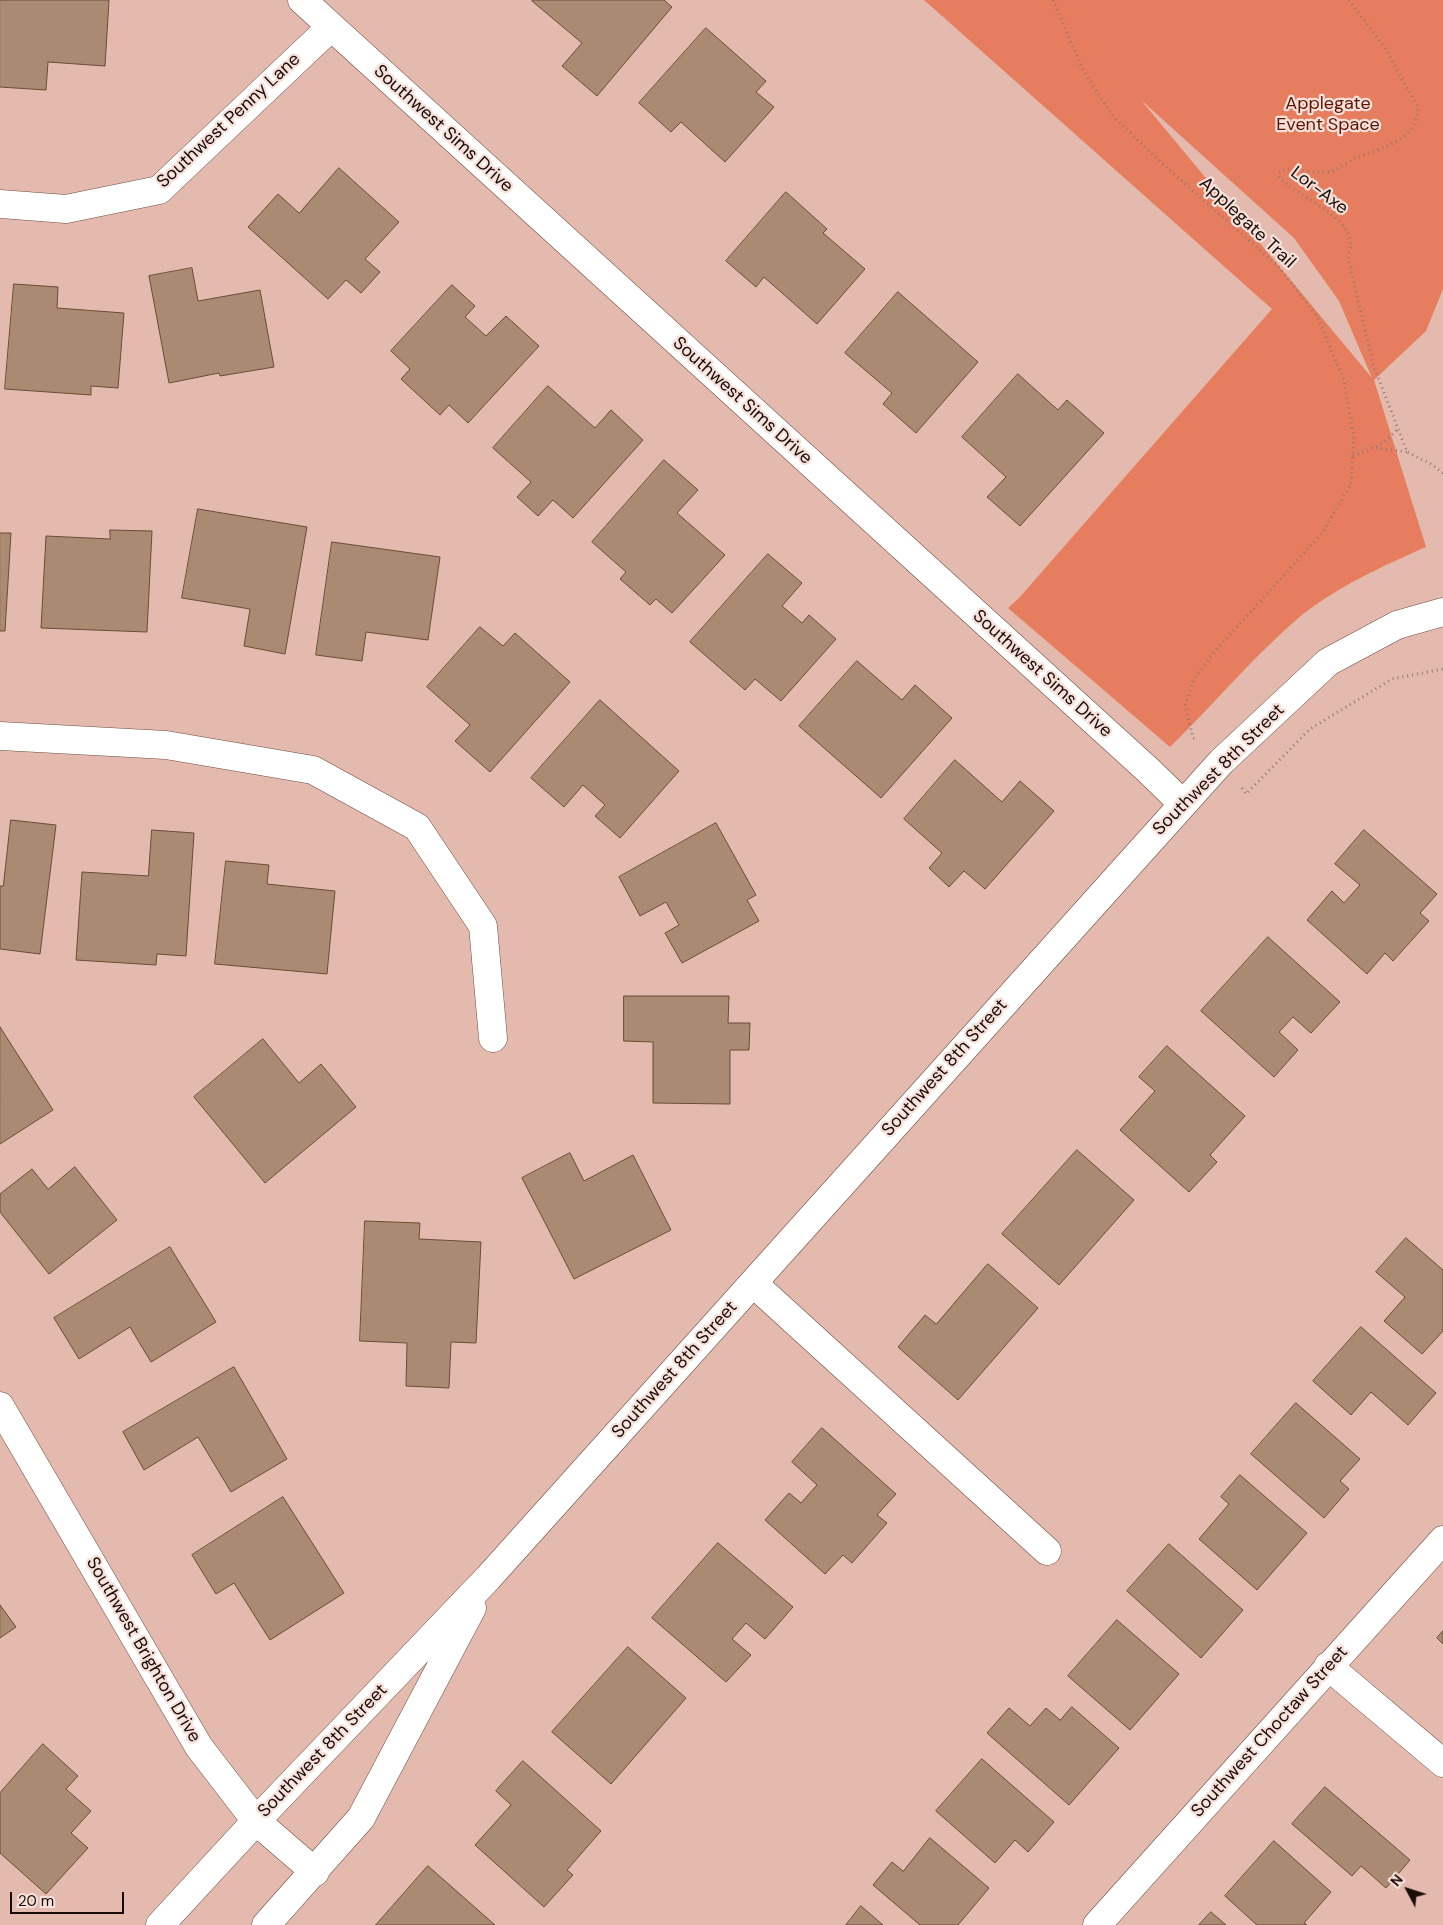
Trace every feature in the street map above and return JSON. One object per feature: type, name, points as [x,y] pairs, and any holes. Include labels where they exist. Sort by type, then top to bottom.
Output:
[{"type":"street","name":"Southwest Sims Drive","points":[[302,0],[1182,803]]},
{"type":"street","name":"Southwest Penny Lane","points":[[0,204],[66,209],[160,190],[331,26]]},
{"type":"street","name":"Southwest 8th Street","points":[[160,1925],[256,1821],[488,1578],[1182,803],[1221,762],[1328,662],[1397,625],[1443,612]]},
{"type":"street","points":[[0,736],[166,746],[313,770],[417,827],[483,926],[493,1038]]},
{"type":"street","points":[[753,1283],[1047,1551]]},
{"type":"street","name":"Southwest Brighton Drive","points":[[0,1406],[199,1747],[256,1821],[316,1872]]},
{"type":"street","name":"Southwest Choctaw Street","points":[[1097,1925],[1443,1540]]},
{"type":"street","name":"Southwest 8th Street","points":[[266,1925],[316,1872],[361,1818],[488,1578]]},
{"type":"street","points":[[1328,1666],[1443,1763]]},
{"type":"path","name":"Applegate Trail","points":[[1053,0],[1082,68],[1112,115],[1156,158],[1280,268],[1317,316],[1344,380],[1354,439],[1350,484],[1323,532],[1216,650],[1194,679],[1185,705],[1193,738]]},
{"type":"path","name":"Lor-Axe","points":[[1349,0],[1385,48],[1418,107],[1418,117],[1414,126],[1405,136],[1352,159],[1330,172],[1286,169],[1280,172],[1278,176],[1285,184],[1326,210],[1344,226],[1351,244],[1348,257],[1372,364],[1408,452]]},
{"type":"path","points":[[1353,456],[1376,448],[1392,437],[1398,428]]},
{"type":"path","points":[[1376,448],[1408,452],[1431,464],[1443,473]]},
{"type":"path","points":[[1246,794],[1310,729],[1392,679],[1443,669]]},
{"type":"green space","name":"Applegate Event Space","points":[[924,0],[1443,0],[1443,289],[1426,331],[1374,380],[1426,547],[1358,579],[1310,609],[1263,650],[1170,747],[1008,608],[1019,598],[1272,309]],"holes":[[[1141,100],[1294,238],[1339,301],[1372,378]]]},
{"type":"building","points":[[0,0],[109,0],[105,66],[48,62],[46,90],[0,87]]},
{"type":"building","points":[[533,0],[664,0],[672,7],[597,96],[562,66],[582,43]]},
{"type":"building","points":[[706,28],[766,81],[756,92],[774,107],[725,162],[681,122],[671,132],[639,103]]},
{"type":"building","points":[[339,168],[399,222],[365,259],[380,272],[361,293],[346,280],[328,299],[248,227],[278,194],[299,213]]},
{"type":"building","points":[[786,192],[827,229],[823,233],[865,269],[817,324],[764,277],[756,287],[726,261]]},
{"type":"building","points":[[192,268],[198,301],[260,290],[274,367],[220,376],[219,373],[169,383],[149,276]]},
{"type":"building","points":[[14,284],[58,287],[57,308],[124,313],[118,388],[91,386],[91,395],[5,389]]},
{"type":"building","points":[[452,285],[475,306],[465,317],[486,336],[506,316],[539,346],[468,423],[449,405],[440,415],[401,379],[410,369],[391,351]]},
{"type":"building","points":[[898,292],[978,362],[916,433],[883,404],[892,393],[845,353]]},
{"type":"building","points":[[1018,374],[1058,410],[1067,400],[1104,433],[1020,526],[987,497],[1006,477],[962,437]]},
{"type":"building","points":[[548,386],[595,428],[611,410],[643,440],[573,518],[553,500],[538,516],[517,497],[531,482],[493,448]]},
{"type":"building","points":[[664,460],[698,490],[677,513],[725,555],[672,613],[656,599],[650,605],[620,579],[626,572],[592,542]]},
{"type":"building","points":[[198,509],[307,527],[285,654],[244,646],[250,609],[182,598]]},
{"type":"building","points":[[110,530],[152,531],[147,632],[41,628],[46,536],[110,539]]},
{"type":"building","points":[[0,533],[11,533],[5,631],[0,631]]},
{"type":"building","points":[[332,542],[440,557],[428,640],[366,632],[362,661],[316,655]]},
{"type":"building","points":[[768,554],[802,583],[782,606],[802,623],[809,615],[836,639],[781,701],[755,679],[745,690],[690,642]]},
{"type":"building","points":[[480,627],[503,646],[515,633],[570,682],[490,772],[455,741],[470,725],[427,687]]},
{"type":"building","points":[[857,661],[902,700],[915,685],[952,718],[881,798],[799,726]]},
{"type":"building","points":[[600,700],[679,771],[620,838],[595,816],[605,805],[583,785],[564,807],[531,778]]},
{"type":"building","points":[[955,760],[1002,802],[1020,781],[1054,811],[985,889],[964,871],[949,887],[929,868],[942,853],[904,819]]},
{"type":"building","points":[[11,820],[56,825],[40,954],[0,949],[0,886],[3,886]]},
{"type":"building","points":[[716,823],[756,895],[747,900],[759,921],[682,963],[665,933],[679,925],[666,902],[640,916],[619,877]]},
{"type":"building","points":[[152,830],[194,833],[186,956],[157,954],[156,965],[76,960],[82,872],[148,876]]},
{"type":"building","points":[[1364,830],[1437,894],[1420,913],[1429,921],[1393,961],[1385,953],[1367,974],[1307,920],[1332,891],[1344,903],[1360,885],[1335,864]]},
{"type":"building","points":[[226,861],[269,865],[267,884],[335,891],[327,974],[215,964]]},
{"type":"building","points":[[1268,937],[1340,1002],[1311,1033],[1293,1017],[1279,1032],[1298,1050],[1274,1077],[1201,1011]]},
{"type":"building","points":[[624,996],[729,996],[728,1023],[750,1023],[749,1050],[730,1050],[730,1104],[653,1103],[653,1042],[624,1041]]},
{"type":"building","points":[[0,1027],[53,1110],[0,1144]]},
{"type":"building","points":[[263,1039],[299,1083],[321,1064],[356,1107],[265,1183],[194,1097]]},
{"type":"building","points":[[1167,1046],[1245,1116],[1210,1155],[1217,1162],[1189,1192],[1120,1130],[1155,1091],[1139,1077]]},
{"type":"building","points":[[1077,1150],[1134,1200],[1059,1285],[1002,1234]]},
{"type":"building","points":[[570,1153],[584,1181],[633,1155],[671,1230],[574,1279],[522,1178]]},
{"type":"building","points":[[75,1167],[117,1220],[49,1274],[0,1212],[0,1194],[32,1169],[48,1189]]},
{"type":"building","points":[[365,1221],[420,1223],[419,1239],[481,1242],[476,1343],[451,1342],[449,1388],[406,1386],[407,1343],[360,1341]]},
{"type":"building","points":[[1406,1238],[1443,1270],[1443,1331],[1422,1354],[1384,1321],[1405,1297],[1376,1272]]},
{"type":"building","points":[[170,1247],[216,1322],[151,1362],[130,1327],[79,1359],[54,1318]]},
{"type":"building","points":[[988,1264],[1038,1308],[958,1400],[898,1347],[925,1315],[936,1324]]},
{"type":"building","points":[[1361,1327],[1436,1393],[1408,1425],[1371,1392],[1351,1415],[1313,1381]]},
{"type":"building","points":[[234,1367],[287,1459],[231,1492],[198,1437],[144,1470],[123,1432]]},
{"type":"building","points":[[1296,1403],[1360,1459],[1340,1481],[1349,1489],[1324,1518],[1251,1454]]},
{"type":"building","points":[[822,1428],[896,1494],[877,1515],[887,1523],[852,1563],[843,1555],[825,1574],[765,1520],[789,1493],[801,1503],[817,1485],[792,1462]]},
{"type":"building","points":[[1240,1475],[1307,1533],[1257,1590],[1199,1539],[1229,1504],[1221,1497]]},
{"type":"building","points":[[283,1497],[344,1593],[270,1640],[234,1583],[216,1594],[192,1555]]},
{"type":"building","points":[[718,1543],[793,1607],[765,1639],[746,1623],[732,1639],[751,1655],[726,1682],[652,1618]]},
{"type":"building","points":[[1169,1544],[1243,1610],[1201,1658],[1127,1591]]},
{"type":"building","points":[[0,1605],[16,1627],[0,1638]]},
{"type":"building","points":[[1117,1620],[1179,1674],[1130,1730],[1068,1676]]},
{"type":"building","points":[[1443,1631],[1443,1644],[1437,1638]]},
{"type":"building","points":[[628,1647],[686,1698],[611,1784],[552,1732]]},
{"type":"building","points":[[1072,1707],[1119,1748],[1069,1805],[987,1733],[1009,1708],[1030,1726],[1046,1708],[1060,1720]]},
{"type":"building","points":[[43,1744],[78,1776],[66,1789],[91,1811],[71,1833],[88,1848],[46,1894],[0,1853],[0,1793]]},
{"type":"building","points":[[982,1759],[1054,1822],[1028,1852],[1015,1840],[995,1863],[936,1811]]},
{"type":"building","points":[[523,1761],[601,1831],[567,1870],[573,1875],[544,1907],[475,1845],[511,1805],[496,1791]]},
{"type":"building","points":[[1325,1787],[1410,1860],[1386,1888],[1361,1866],[1352,1876],[1292,1824]]},
{"type":"building","points":[[930,1838],[989,1888],[958,1925],[920,1925],[873,1885],[892,1862],[903,1871]]},
{"type":"building","points":[[1274,1841],[1331,1892],[1304,1923],[1307,1925],[1257,1925],[1225,1896]]},
{"type":"building","points":[[428,1866],[495,1925],[376,1925]]},
{"type":"building","points":[[861,1906],[883,1925],[846,1925]]},
{"type":"building","points":[[1211,1912],[1226,1925],[1199,1925]]}]
